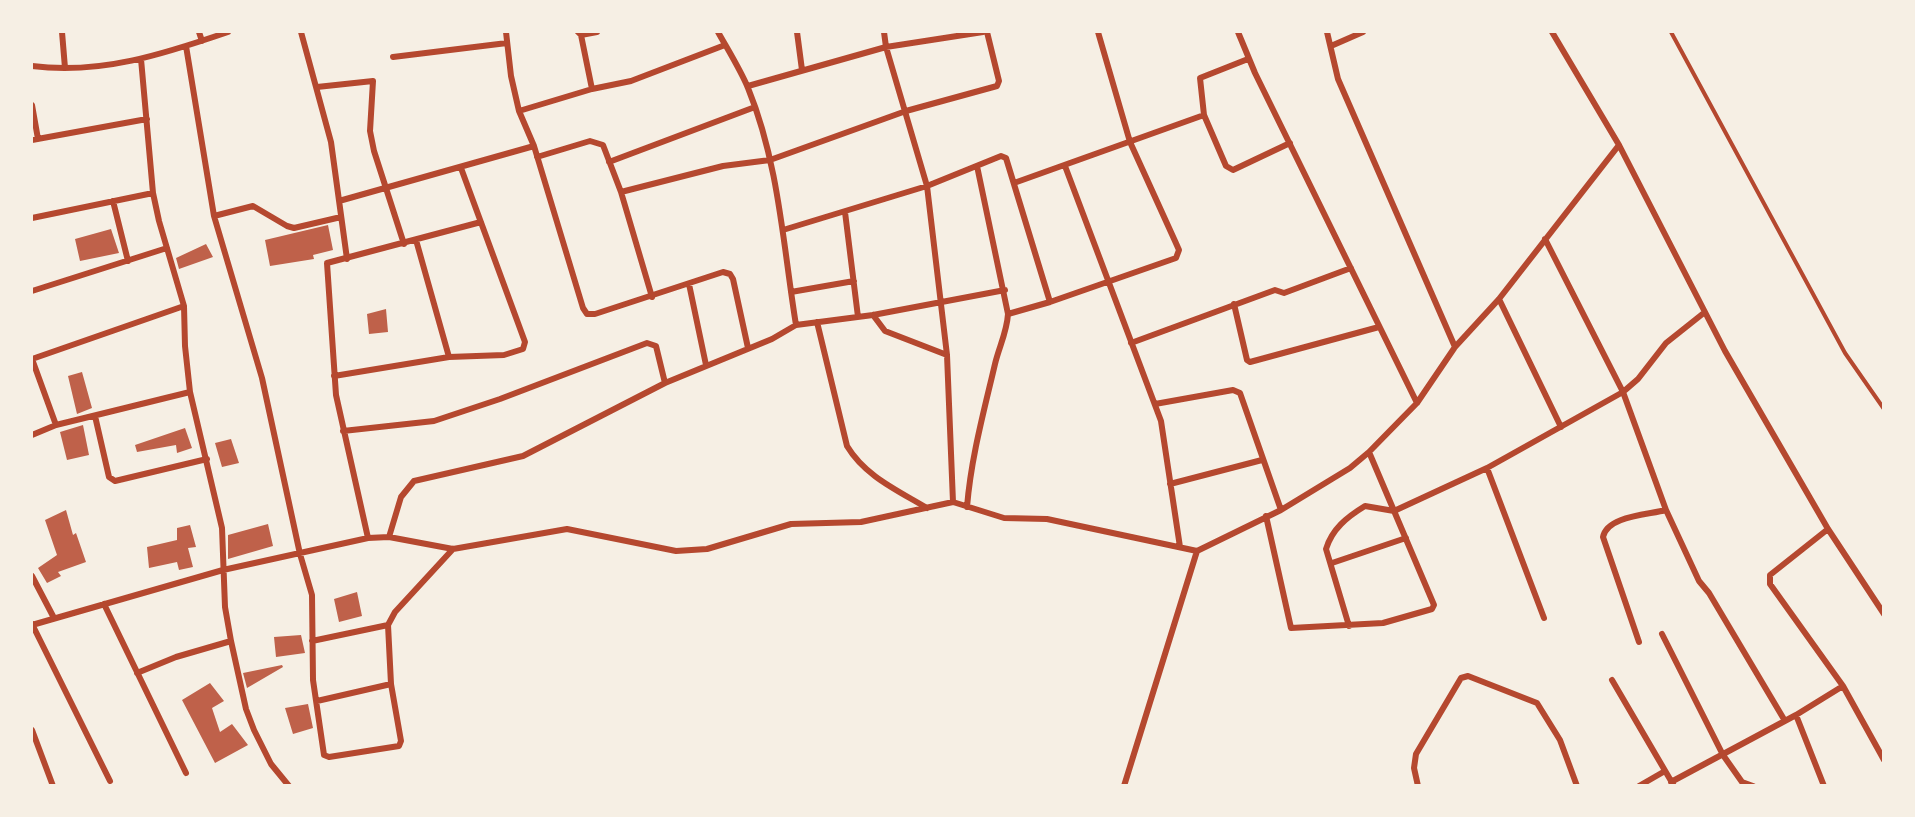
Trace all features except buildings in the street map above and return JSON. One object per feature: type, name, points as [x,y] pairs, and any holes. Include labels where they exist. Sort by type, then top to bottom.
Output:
[{"type":"street","points":[[62,32],[65,68]]},
{"type":"street","points":[[199,32],[202,41]]},
{"type":"street","points":[[32,66],[93,68],[141,59],[228,32]]},
{"type":"street","points":[[301,32],[331,142],[347,259]]},
{"type":"street","points":[[506,32],[511,76],[519,111],[534,146],[587,314],[595,314],[652,297],[723,273],[730,274],[748,348]]},
{"type":"street","points":[[592,88],[579,33],[597,32]]},
{"type":"street","points":[[718,32],[748,86],[771,160],[778,187],[796,325]]},
{"type":"street","points":[[797,32],[802,70]]},
{"type":"street","points":[[884,32],[886,47],[927,186],[947,355],[953,502]]},
{"type":"street","points":[[621,192],[723,166],[771,160],[906,111],[998,86],[999,81],[985,32],[886,47],[748,86]]},
{"type":"street","points":[[1008,314],[1050,302],[1176,258],[1179,250],[1130,142],[1098,32]]},
{"type":"street","points":[[1238,32],[1248,59],[1417,403]]},
{"type":"street","points":[[1327,32],[1338,78],[1350,108],[1455,347]]},
{"type":"street","points":[[1331,46],[1363,32]]},
{"type":"street","points":[[1552,32],[1619,145],[1705,312],[1828,529],[1884,615]]},
{"type":"street","points":[[393,57],[507,43]]},
{"type":"street","points":[[519,111],[592,88],[631,81],[725,45]]},
{"type":"street","points":[[186,46],[214,216],[262,378],[300,554],[312,595],[312,641],[324,755],[396,748],[401,741],[391,684],[388,625],[395,612],[453,549]]},
{"type":"street","points":[[141,59],[153,193],[184,306],[190,392],[222,528],[225,607],[231,641],[246,709],[254,730],[271,764],[289,786]]},
{"type":"street","points":[[1248,59],[1202,75],[1199,83],[1204,115],[1228,169],[1233,170],[1290,143]]},
{"type":"street","points":[[317,87],[373,81],[370,131],[385,188],[404,244]]},
{"type":"street","points":[[32,105],[35,139],[147,119]]},
{"type":"street","points":[[609,162],[755,106]]},
{"type":"street","points":[[1014,183],[1204,115]]},
{"type":"street","points":[[537,157],[590,141],[603,145],[621,192],[652,297]]},
{"type":"street","points":[[110,781],[32,625],[223,570],[368,538],[389,537],[453,549],[567,529],[676,551],[693,551],[791,524],[861,522],[953,502],[1004,518],[1047,519],[1197,551],[1281,510],[1350,468],[1369,452],[1417,403],[1455,347],[1498,299],[1619,145]]},
{"type":"street","points":[[339,201],[534,146]]},
{"type":"street","points":[[783,230],[927,186],[1004,157],[1050,302]]},
{"type":"street","points":[[967,507],[970,469],[999,348],[1007,327],[1008,314],[1005,290],[977,166]]},
{"type":"street","points":[[1065,166],[1155,404],[1180,547]]},
{"type":"street","points":[[334,376],[449,357],[504,355],[523,349],[525,346],[461,168]]},
{"type":"street","points":[[32,218],[153,193]]},
{"type":"street","points":[[113,201],[128,261]]},
{"type":"street","points":[[214,216],[253,206],[294,228],[341,218]]},
{"type":"street","points":[[845,212],[858,317]]},
{"type":"street","points":[[368,538],[343,431],[334,376],[327,263],[481,222]]},
{"type":"street","points":[[1545,239],[1623,392],[1666,510],[1699,581],[1709,593],[1785,721]]},
{"type":"street","points":[[416,240],[449,357]]},
{"type":"street","points":[[32,291],[167,248]]},
{"type":"street","points":[[1131,343],[1275,290],[1284,293],[1351,268]]},
{"type":"street","points":[[790,292],[854,281]]},
{"type":"street","points":[[689,284],[706,365]]},
{"type":"street","points":[[389,537],[401,497],[414,481],[523,456],[665,383],[772,339],[796,325],[873,315],[1005,290]]},
{"type":"street","points":[[1498,299],[1561,426]]},
{"type":"street","points":[[1234,304],[1247,360],[1250,362],[1380,327]]},
{"type":"street","points":[[56,425],[32,359],[184,306]]},
{"type":"street","points":[[1349,626],[1326,549],[1329,539],[1345,520],[1365,506],[1394,512],[1487,468],[1623,392],[1638,379],[1666,343],[1705,312]]},
{"type":"street","points":[[873,315],[885,331],[947,355]]},
{"type":"street","points":[[817,322],[847,446],[856,460],[873,475],[927,508]]},
{"type":"street","points":[[343,431],[434,421],[500,399],[647,343],[656,346],[665,383]]},
{"type":"street","points":[[1155,404],[1238,391],[1281,510]]},
{"type":"street","points":[[32,435],[56,425],[190,392]]},
{"type":"street","points":[[94,416],[109,477],[115,480],[207,459]]},
{"type":"street","points":[[1266,516],[1291,628],[1392,622],[1432,609],[1434,605],[1369,452]]},
{"type":"street","points":[[1170,484],[1262,460]]},
{"type":"street","points":[[1487,468],[1544,618]]},
{"type":"street","points":[[1639,642],[1603,537],[1604,530],[1611,523],[1666,510]]},
{"type":"street","points":[[1828,529],[1770,575],[1770,580],[1843,686],[1884,759]]},
{"type":"street","points":[[1332,563],[1406,538]]},
{"type":"street","points":[[1124,786],[1197,551]]},
{"type":"street","points":[[32,576],[54,618]]},
{"type":"street","points":[[104,604],[186,773]]},
{"type":"street","points":[[312,641],[388,625]]},
{"type":"street","points":[[1662,634],[1723,755],[1742,782],[1753,786]]},
{"type":"street","points":[[137,673],[231,641]]},
{"type":"street","points":[[1418,786],[1414,768],[1416,754],[1461,678],[1468,676],[1537,703],[1560,740],[1577,786]]},
{"type":"street","points":[[1612,680],[1672,784],[1843,686]]},
{"type":"street","points":[[317,701],[391,684]]},
{"type":"street","points":[[1796,715],[1824,786]]},
{"type":"street","points":[[32,730],[53,786]]},
{"type":"street","points":[[1640,786],[1665,771]]},
{"type":"lane","points":[[1671,32],[1845,353],[1884,409]]}]
